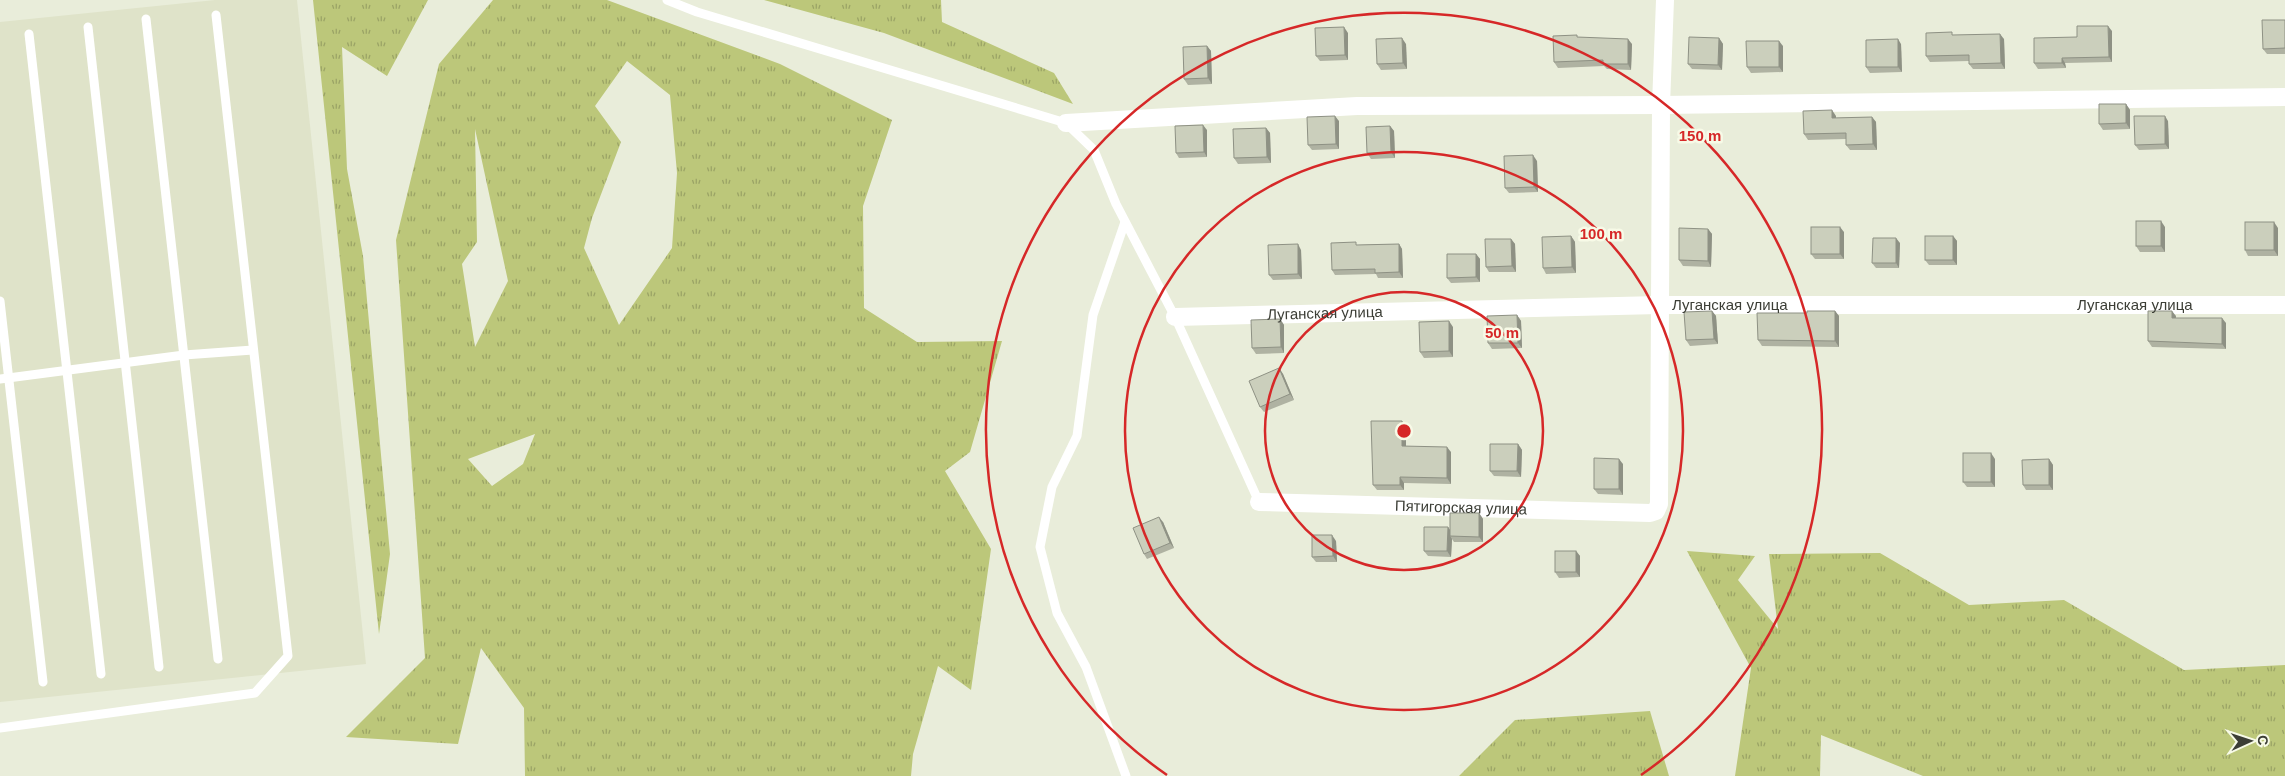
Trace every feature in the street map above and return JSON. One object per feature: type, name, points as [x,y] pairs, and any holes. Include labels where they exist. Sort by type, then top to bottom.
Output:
[{"type":"street","points":[[1659,304],[1661,105],[1665,0]]},
{"type":"street","points":[[1066,123],[1357,106],[1661,105],[2285,97]]},
{"type":"street","name":"Луганская улица","points":[[1175,317],[1659,304],[2285,305]]},
{"type":"street","name":"Пятигорская улица","points":[[1259,502],[1650,513],[1656,511],[1658,504],[1659,304]]},
{"type":"lane","points":[[666,0],[697,12],[1066,123],[1094,150],[1125,222],[1175,317],[1259,502]]},
{"type":"lane","points":[[0,728],[254,693],[288,656],[216,16]]},
{"type":"lane","points":[[146,19],[218,659]]},
{"type":"lane","points":[[88,27],[159,668]]},
{"type":"lane","points":[[30,34],[101,674]]},
{"type":"lane","points":[[1125,222],[1093,315],[1078,436],[1052,487],[1040,547],[1057,613],[1086,667],[1126,776]]},
{"type":"lane","points":[[0,301],[4,378],[43,682]]},
{"type":"lane","points":[[4,378],[184,355],[253,350]]},
{"type":"shaded area","points":[[215,0],[297,0],[366,664],[0,702],[0,22]]},
{"type":"green space","points":[[313,0],[428,0],[387,76],[342,47],[347,169],[363,256],[390,554],[379,634]]},
{"type":"green space","points":[[493,0],[607,0],[780,64],[892,120],[863,206],[864,308],[917,342],[1002,341],[970,452],[945,471],[991,549],[971,690],[938,666],[913,754],[911,776],[525,776],[524,708],[481,648],[458,744],[346,737],[425,658],[396,240],[439,64]],"holes":[[[627,61],[670,95],[677,173],[672,248],[619,325],[584,248],[592,218],[621,142],[595,106]],[[475,129],[508,281],[475,347],[462,264],[477,242]],[[535,434],[523,464],[492,486],[468,459]]]},
{"type":"green space","points":[[764,0],[941,0],[942,22],[1054,73],[1073,104],[884,33]]},
{"type":"green space","points":[[1687,551],[1755,556],[1738,580],[1778,629],[1769,554],[1880,553],[1969,605],[2064,600],[2184,670],[2285,665],[2285,776],[1923,776],[1821,735],[1820,776],[1735,776],[1751,668]]},
{"type":"green space","points":[[1650,711],[1669,776],[1459,776],[1515,720]]},
{"type":"building","points":[[2262,20],[2285,20],[2285,48],[2263,49]]},
{"type":"building","points":[[2077,26],[2108,26],[2109,57],[2062,58],[2062,63],[2034,63],[2034,38],[2077,37]]},
{"type":"building","points":[[1344,27],[1345,55],[1316,56],[1315,28]]},
{"type":"building","points":[[1952,32],[1952,35],[2000,34],[2001,63],[1969,64],[1969,55],[1926,56],[1926,33]]},
{"type":"building","points":[[1577,35],[1577,37],[1628,39],[1628,64],[1603,64],[1603,60],[1554,62],[1553,36]]},
{"type":"building","points":[[1689,37],[1719,38],[1718,65],[1688,64]]},
{"type":"building","points":[[1402,38],[1403,63],[1377,64],[1376,39]]},
{"type":"building","points":[[1898,39],[1898,67],[1866,67],[1866,40]]},
{"type":"building","points":[[1746,41],[1779,41],[1779,67],[1747,67]]},
{"type":"building","points":[[1207,46],[1208,78],[1184,79],[1183,47]]},
{"type":"building","points":[[2099,104],[2126,104],[2126,123],[2099,124]]},
{"type":"building","points":[[1832,110],[1832,118],[1872,117],[1873,144],[1846,145],[1846,133],[1804,134],[1803,111]]},
{"type":"building","points":[[1335,116],[1336,144],[1308,145],[1307,117]]},
{"type":"building","points":[[2134,116],[2165,116],[2165,144],[2135,145]]},
{"type":"building","points":[[1203,125],[1204,152],[1176,153],[1175,126]]},
{"type":"building","points":[[1390,126],[1391,152],[1367,153],[1366,127]]},
{"type":"building","points":[[1266,128],[1267,157],[1234,158],[1233,129]]},
{"type":"building","points":[[1533,155],[1534,187],[1505,188],[1504,156]]},
{"type":"building","points":[[2136,221],[2161,221],[2161,246],[2136,246]]},
{"type":"building","points":[[2245,222],[2274,222],[2274,250],[2245,250]]},
{"type":"building","points":[[1811,227],[1840,227],[1840,254],[1811,254]]},
{"type":"building","points":[[1679,228],[1708,229],[1708,261],[1679,260]]},
{"type":"building","points":[[1571,236],[1572,267],[1543,268],[1542,237]]},
{"type":"building","points":[[1925,236],[1953,236],[1953,260],[1925,260]]},
{"type":"building","points":[[1873,238],[1896,238],[1896,263],[1872,263]]},
{"type":"building","points":[[1485,239],[1511,239],[1512,266],[1486,267]]},
{"type":"building","points":[[1356,242],[1356,245],[1399,244],[1399,272],[1375,273],[1375,269],[1332,270],[1331,243]]},
{"type":"building","points":[[1298,244],[1298,274],[1269,275],[1268,245]]},
{"type":"building","points":[[1447,254],[1476,254],[1476,277],[1447,278]]},
{"type":"building","points":[[1712,311],[1714,339],[1686,340],[1684,312]]},
{"type":"building","points":[[1807,311],[1835,311],[1835,341],[1758,340],[1757,313],[1807,313]]},
{"type":"building","points":[[2148,311],[2172,311],[2172,318],[2222,318],[2222,344],[2148,341]]},
{"type":"building","points":[[1517,315],[1518,343],[1488,343],[1487,316]]},
{"type":"building","points":[[1280,319],[1281,347],[1252,348],[1251,320]]},
{"type":"building","points":[[1449,321],[1449,351],[1420,352],[1419,322]]},
{"type":"building","points":[[1279,368],[1290,394],[1260,407],[1249,381]]},
{"type":"building","points":[[1371,421],[1402,421],[1402,446],[1447,447],[1447,478],[1400,477],[1400,485],[1373,485]]},
{"type":"building","points":[[1490,444],[1518,444],[1517,471],[1490,471]]},
{"type":"building","points":[[1963,453],[1991,453],[1991,482],[1963,482]]},
{"type":"building","points":[[1594,458],[1619,459],[1619,489],[1594,489]]},
{"type":"building","points":[[2049,459],[2049,485],[2023,485],[2022,460]]},
{"type":"building","points":[[1450,513],[1479,513],[1479,537],[1450,536]]},
{"type":"building","points":[[1159,517],[1170,543],[1144,554],[1133,528]]},
{"type":"building","points":[[1424,527],[1448,527],[1447,551],[1424,551]]},
{"type":"building","points":[[1312,535],[1332,535],[1333,556],[1312,557]]},
{"type":"building","points":[[1555,551],[1576,551],[1576,572],[1555,572]]}]
